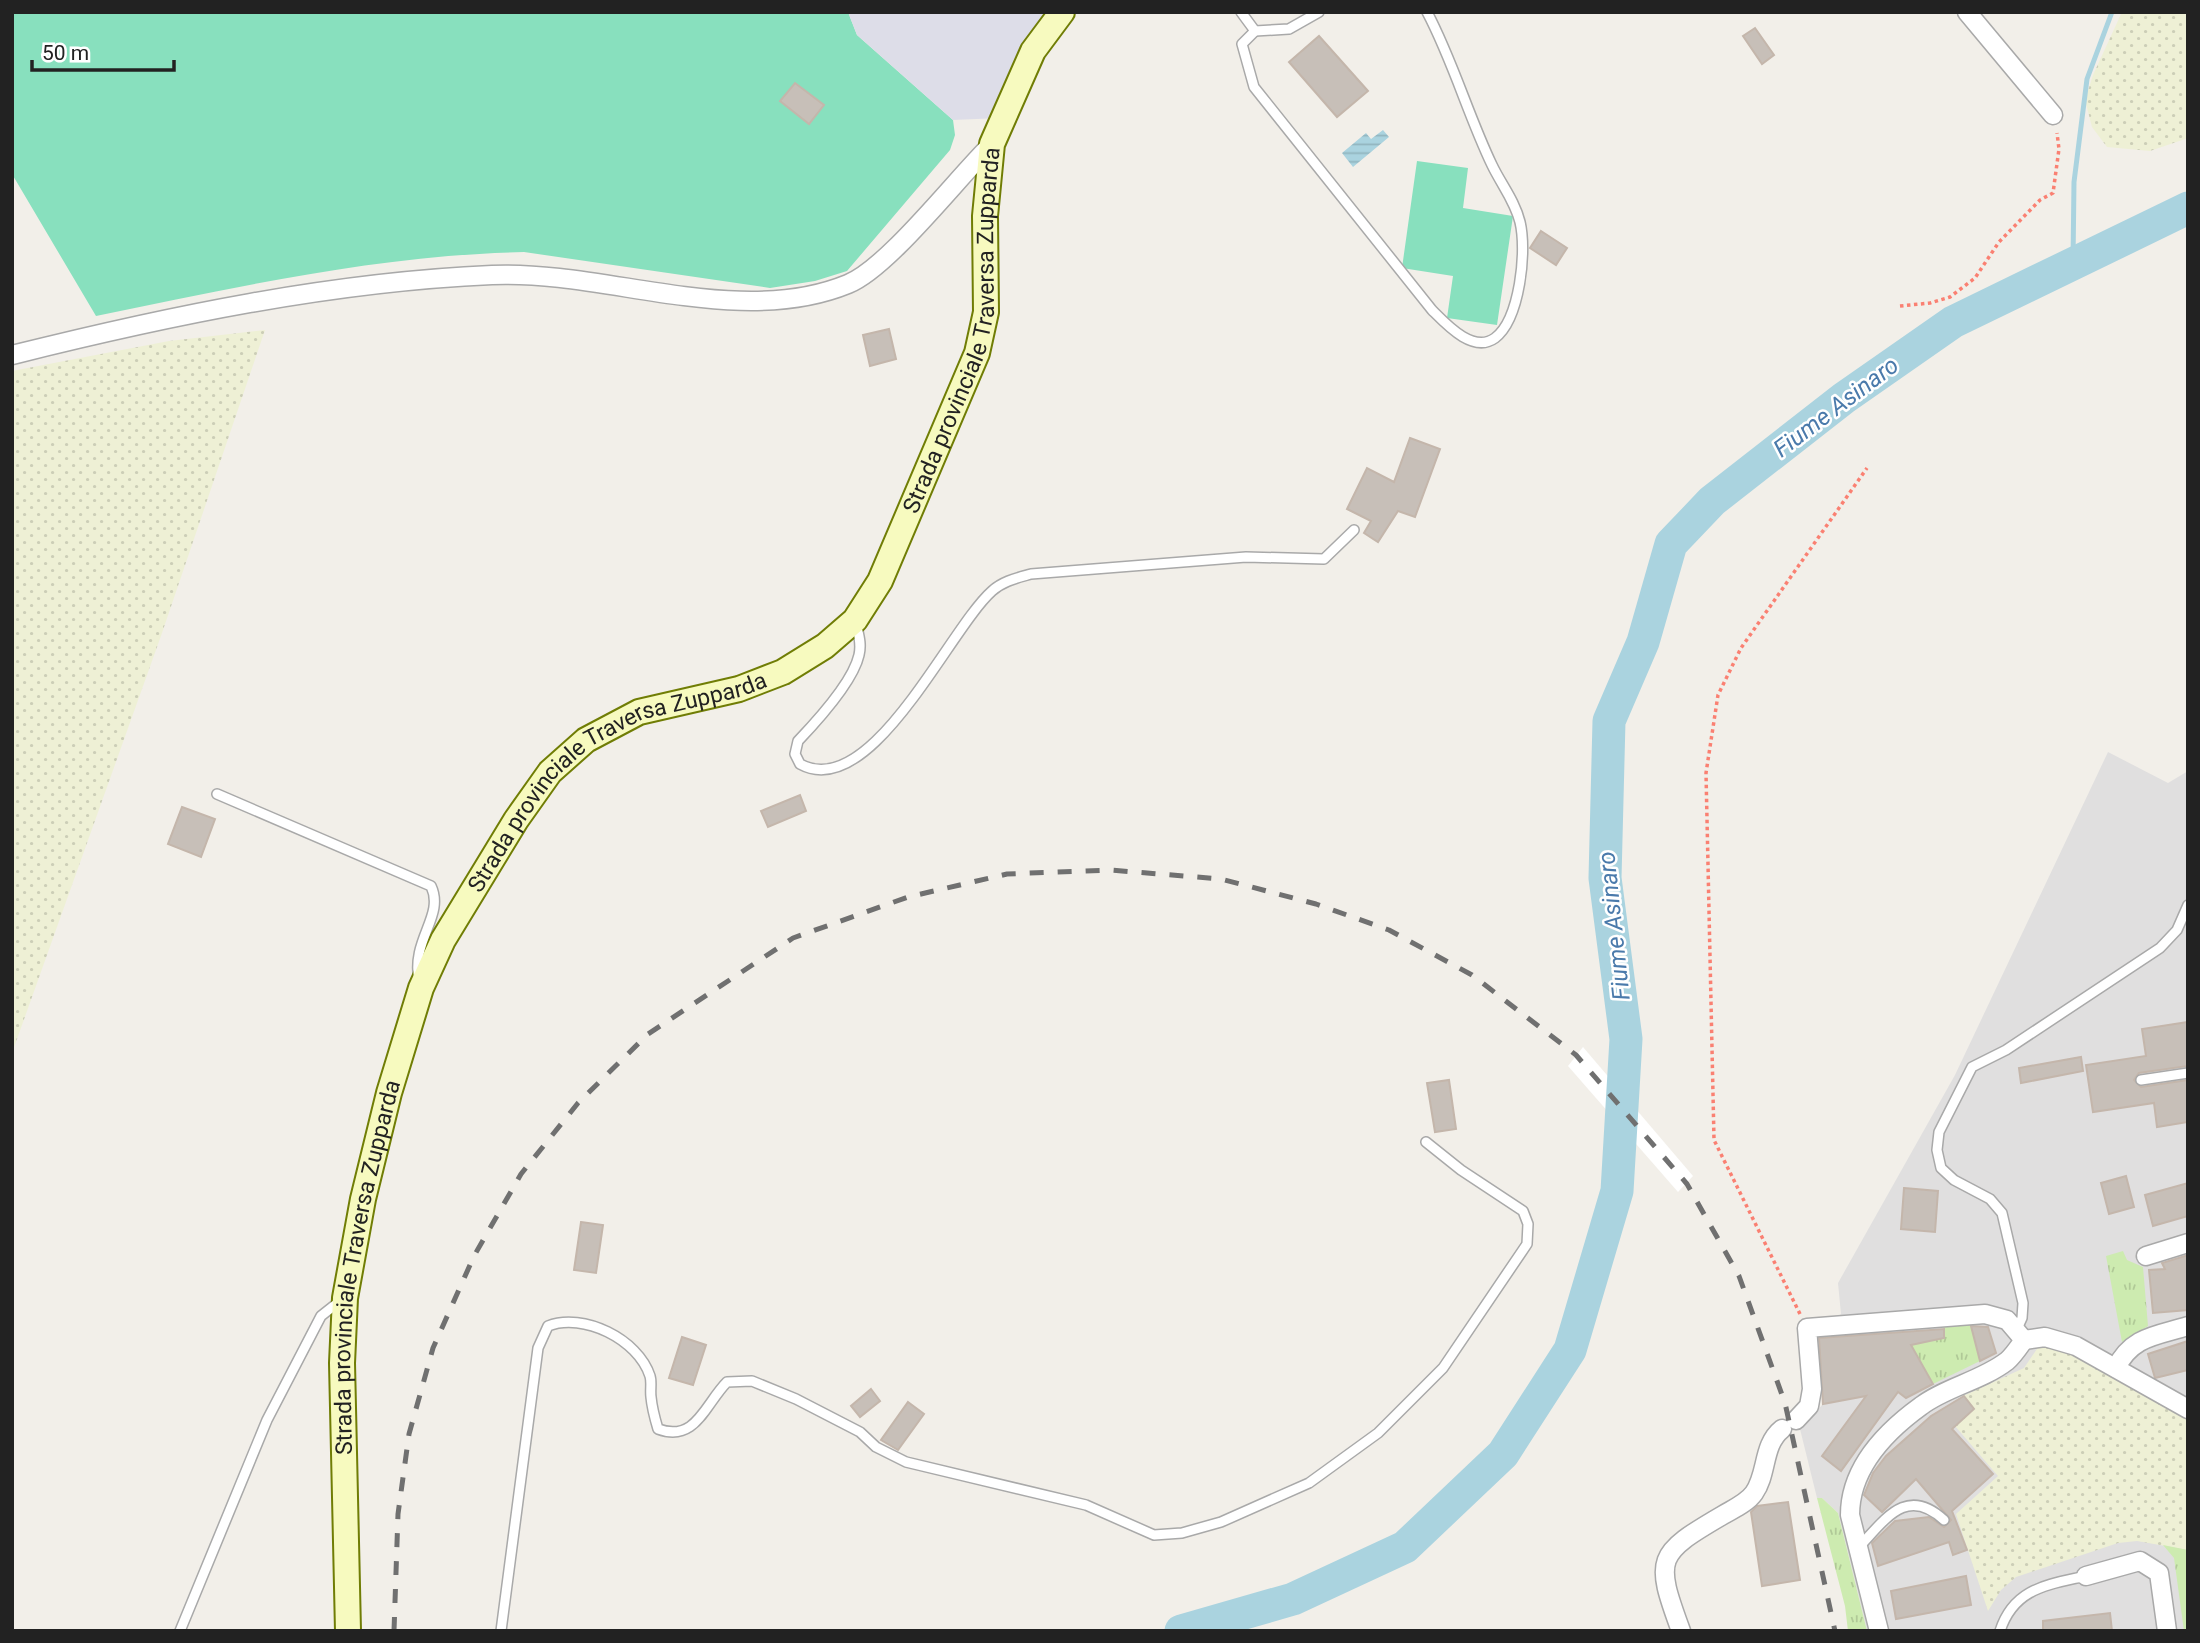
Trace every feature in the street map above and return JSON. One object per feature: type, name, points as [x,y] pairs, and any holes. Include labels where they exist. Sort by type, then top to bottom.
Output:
[{"type":"main road","name":"Strada provinciale Traversa Zupparda","points":[[348,1631],[342,1363],[345,1298],[363,1199],[389,1094],[421,988],[443,940],[516,820],[550,772],[586,740],[639,712],[739,689],[783,672],[825,646],[855,620],[880,581],[977,353],[986,312],[985,216],[992,144],[1033,51],[1062,12]]},
{"type":"street","points":[[1967,12],[2053,116]]},
{"type":"street","points":[[12,355],[255,304],[359,288],[490,275],[528,274],[749,302],[825,291],[851,283],[888,254],[992,144]]},
{"type":"street","points":[[2146,1256],[2188,1243]]},
{"type":"street","points":[[1681,1631],[1663,1583],[1668,1558],[1681,1539],[1754,1493],[1772,1437],[1809,1406],[1812,1389],[1807,1328],[1985,1314],[2007,1320],[2020,1335],[2045,1337],[2076,1346],[2188,1409]]},
{"type":"street","points":[[2116,1368],[2133,1343],[2188,1326]]},
{"type":"street","points":[[1879,1631],[1850,1515],[1850,1496],[1868,1456],[1921,1406],[2008,1361],[2020,1335]]},
{"type":"street","points":[[2086,1576],[2140,1561],[2159,1573],[2166,1631]]},
{"type":"lane","points":[[1241,12],[1255,32]]},
{"type":"lane","points":[[1319,12],[1289,29],[1255,32],[1241,44],[1254,87],[1432,310],[1456,333],[1471,340],[1491,341],[1504,331],[1515,305],[1521,259],[1521,225],[1515,206],[1491,164],[1462,89],[1427,12]]},
{"type":"lane","points":[[855,620],[861,641],[859,655],[851,673],[798,741],[795,754],[800,764],[809,770],[826,770],[848,762],[877,741],[905,710],[964,622],[992,591],[1010,579],[1031,574],[1246,557],[1324,559],[1354,530]]},
{"type":"lane","points":[[217,794],[431,886],[436,896],[436,910],[424,932],[415,960],[421,988]]},
{"type":"lane","points":[[2020,1335],[2023,1303],[2002,1213],[1990,1199],[1954,1180],[1941,1168],[1937,1150],[1939,1132],[1972,1067],[2026,1037],[2160,948],[2177,930],[2188,905]]},
{"type":"lane","points":[[2141,1080],[2188,1073]]},
{"type":"lane","points":[[501,1631],[538,1348],[548,1326],[561,1321],[582,1323],[621,1339],[640,1356],[651,1377],[651,1399],[657,1429],[670,1434],[686,1430],[703,1418],[713,1396],[727,1382],[752,1381],[860,1432],[876,1447],[906,1462],[1086,1506],[1154,1535],[1182,1533],[1221,1522],[1309,1483],[1378,1433],[1443,1368],[1527,1244],[1528,1224],[1523,1211],[1461,1170],[1426,1142]]},
{"type":"lane","points":[[180,1631],[267,1419],[321,1316],[345,1298]]},
{"type":"lane","points":[[1858,1548],[1893,1512],[1913,1504],[1931,1508],[1944,1520]]},
{"type":"lane","points":[[2000,1631],[2006,1611],[2020,1598],[2037,1589],[2086,1576]]},
{"type":"path","points":[[1900,306],[1950,297],[1975,278],[1999,242],[2040,200],[2053,193],[2059,149],[2053,116]]},
{"type":"path","points":[[1807,1328],[1714,1140],[1706,773],[1718,695],[1741,648],[1867,468]]},
{"type":"shaded area","points":[[848,12],[1062,12],[1000,118],[953,120],[857,35]]},
{"type":"shaded area","points":[[2108,752],[2168,783],[2188,771],[2188,1631],[1867,1631],[1838,1513],[1822,1498],[1817,1498],[1800,1429],[1823,1404],[1818,1337],[1841,1314],[1838,1283],[1955,1075]]},
{"type":"green space","points":[[12,12],[848,12],[857,35],[953,120],[955,135],[950,150],[847,271],[815,281],[770,288],[524,252],[470,254],[309,274],[96,316],[12,174]]},
{"type":"green space","points":[[2122,12],[2188,12],[2188,138],[2150,151],[2107,147],[2092,127],[2085,100],[2093,75]]},
{"type":"green space","points":[[1417,161],[1468,168],[1463,208],[1513,216],[1497,325],[1447,318],[1453,276],[1402,268]]},
{"type":"green space","points":[[265,330],[162,633],[12,1053],[12,371],[169,341]]},
{"type":"green space","points":[[2123,1251],[2127,1260],[2143,1267],[2148,1326],[2122,1342],[2106,1256]]},
{"type":"green space","points":[[1970,1320],[1980,1361],[1933,1384],[1909,1343],[1944,1338],[1943,1322]]},
{"type":"green space","points":[[2039,1346],[2050,1346],[2083,1358],[2188,1417],[2188,1550],[2137,1541],[2118,1543],[2016,1577],[2001,1590],[1988,1611],[1956,1514],[1998,1476],[1955,1426],[1974,1409],[1963,1396],[2024,1368]]},
{"type":"green space","points":[[1817,1498],[1822,1498],[1838,1513],[1867,1631],[1848,1631],[1845,1606]]},
{"type":"green space","points":[[2163,1545],[2188,1550],[2187,1631],[2184,1631],[2174,1558]]},
{"type":"water","points":[[1383,130],[1389,137],[1353,167],[1342,153],[1366,133],[1371,139]]},
{"type":"pier","points":[[1583,1047],[1693,1176],[1678,1192],[1568,1066]]},
{"type":"building","points":[[1755,28],[1774,55],[1762,64],[1743,36]]},
{"type":"building","points":[[1319,36],[1368,91],[1337,117],[1289,62]]},
{"type":"building","points":[[795,83],[824,105],[809,124],[780,101]]},
{"type":"building","points":[[1541,231],[1567,248],[1556,265],[1530,248]]},
{"type":"building","points":[[889,329],[896,359],[870,366],[863,335]]},
{"type":"building","points":[[1410,438],[1440,449],[1415,517],[1398,511],[1378,542],[1364,533],[1371,521],[1347,509],[1367,468],[1394,482]]},
{"type":"building","points":[[800,795],[806,811],[768,827],[761,811]]},
{"type":"building","points":[[182,807],[215,819],[201,857],[168,844]]},
{"type":"building","points":[[2188,1022],[2188,1066],[2139,1073],[2134,1080],[2141,1087],[2188,1080],[2188,1122],[2157,1127],[2154,1103],[2093,1112],[2086,1065],[2146,1056],[2142,1029]]},
{"type":"building","points":[[2081,1057],[2083,1071],[2021,1083],[2019,1068]]},
{"type":"building","points":[[1449,1080],[1456,1129],[1435,1132],[1427,1083]]},
{"type":"building","points":[[2126,1176],[2134,1207],[2109,1214],[2101,1183]]},
{"type":"building","points":[[2188,1183],[2188,1216],[2153,1226],[2145,1195]]},
{"type":"building","points":[[1904,1188],[1938,1191],[1935,1232],[1901,1229]]},
{"type":"building","points":[[581,1222],[603,1225],[596,1273],[574,1270]]},
{"type":"building","points":[[2188,1255],[2188,1310],[2153,1313],[2149,1270],[2165,1269],[2162,1263]]},
{"type":"building","points":[[1971,1326],[1988,1327],[1996,1353],[1980,1361]]},
{"type":"building","points":[[1944,1329],[1944,1338],[1911,1345],[1933,1384],[1906,1398],[1898,1392],[1841,1471],[1822,1456],[1866,1396],[1823,1404],[1819,1338]]},
{"type":"building","points":[[682,1337],[706,1345],[693,1385],[669,1378]]},
{"type":"building","points":[[2188,1341],[2188,1370],[2155,1378],[2148,1354]]},
{"type":"building","points":[[871,1389],[880,1401],[860,1417],[851,1406]]},
{"type":"building","points":[[1964,1396],[1974,1409],[1952,1429],[1993,1474],[1952,1511],[1967,1550],[1953,1555],[1949,1542],[1878,1566],[1872,1543],[1895,1521],[1929,1517],[1944,1527],[1951,1520],[1916,1479],[1882,1512],[1864,1495],[1873,1473],[1886,1456],[1931,1416]]},
{"type":"building","points":[[908,1402],[924,1414],[898,1450],[881,1440]]},
{"type":"building","points":[[1788,1502],[1800,1580],[1762,1586],[1751,1512],[1757,1506]]},
{"type":"building","points":[[1966,1576],[1971,1605],[1896,1619],[1891,1591]]},
{"type":"building","points":[[2110,1613],[2112,1631],[2043,1631],[2043,1621]]},
{"type":"waterway","points":[[2073,262],[2074,182],[2087,79],[2112,12]]},
{"type":"waterway","name":"Fiume Asinaro","points":[[1181,1631],[1293,1599],[1405,1547],[1503,1454],[1570,1350],[1617,1191],[1626,1039],[1605,878],[1609,721],[1643,642],[1671,544],[1712,501],[1844,398],[1953,322],[2188,208]]},
{"type":"railway","points":[[394,1631],[398,1514],[409,1434],[433,1348],[474,1256],[521,1174],[578,1103],[648,1034],[793,938],[908,897],[1007,874],[1110,870],[1221,879],[1316,904],[1389,930],[1472,975],[1576,1055],[1687,1184],[1739,1276],[1785,1403],[1835,1631]]}]
